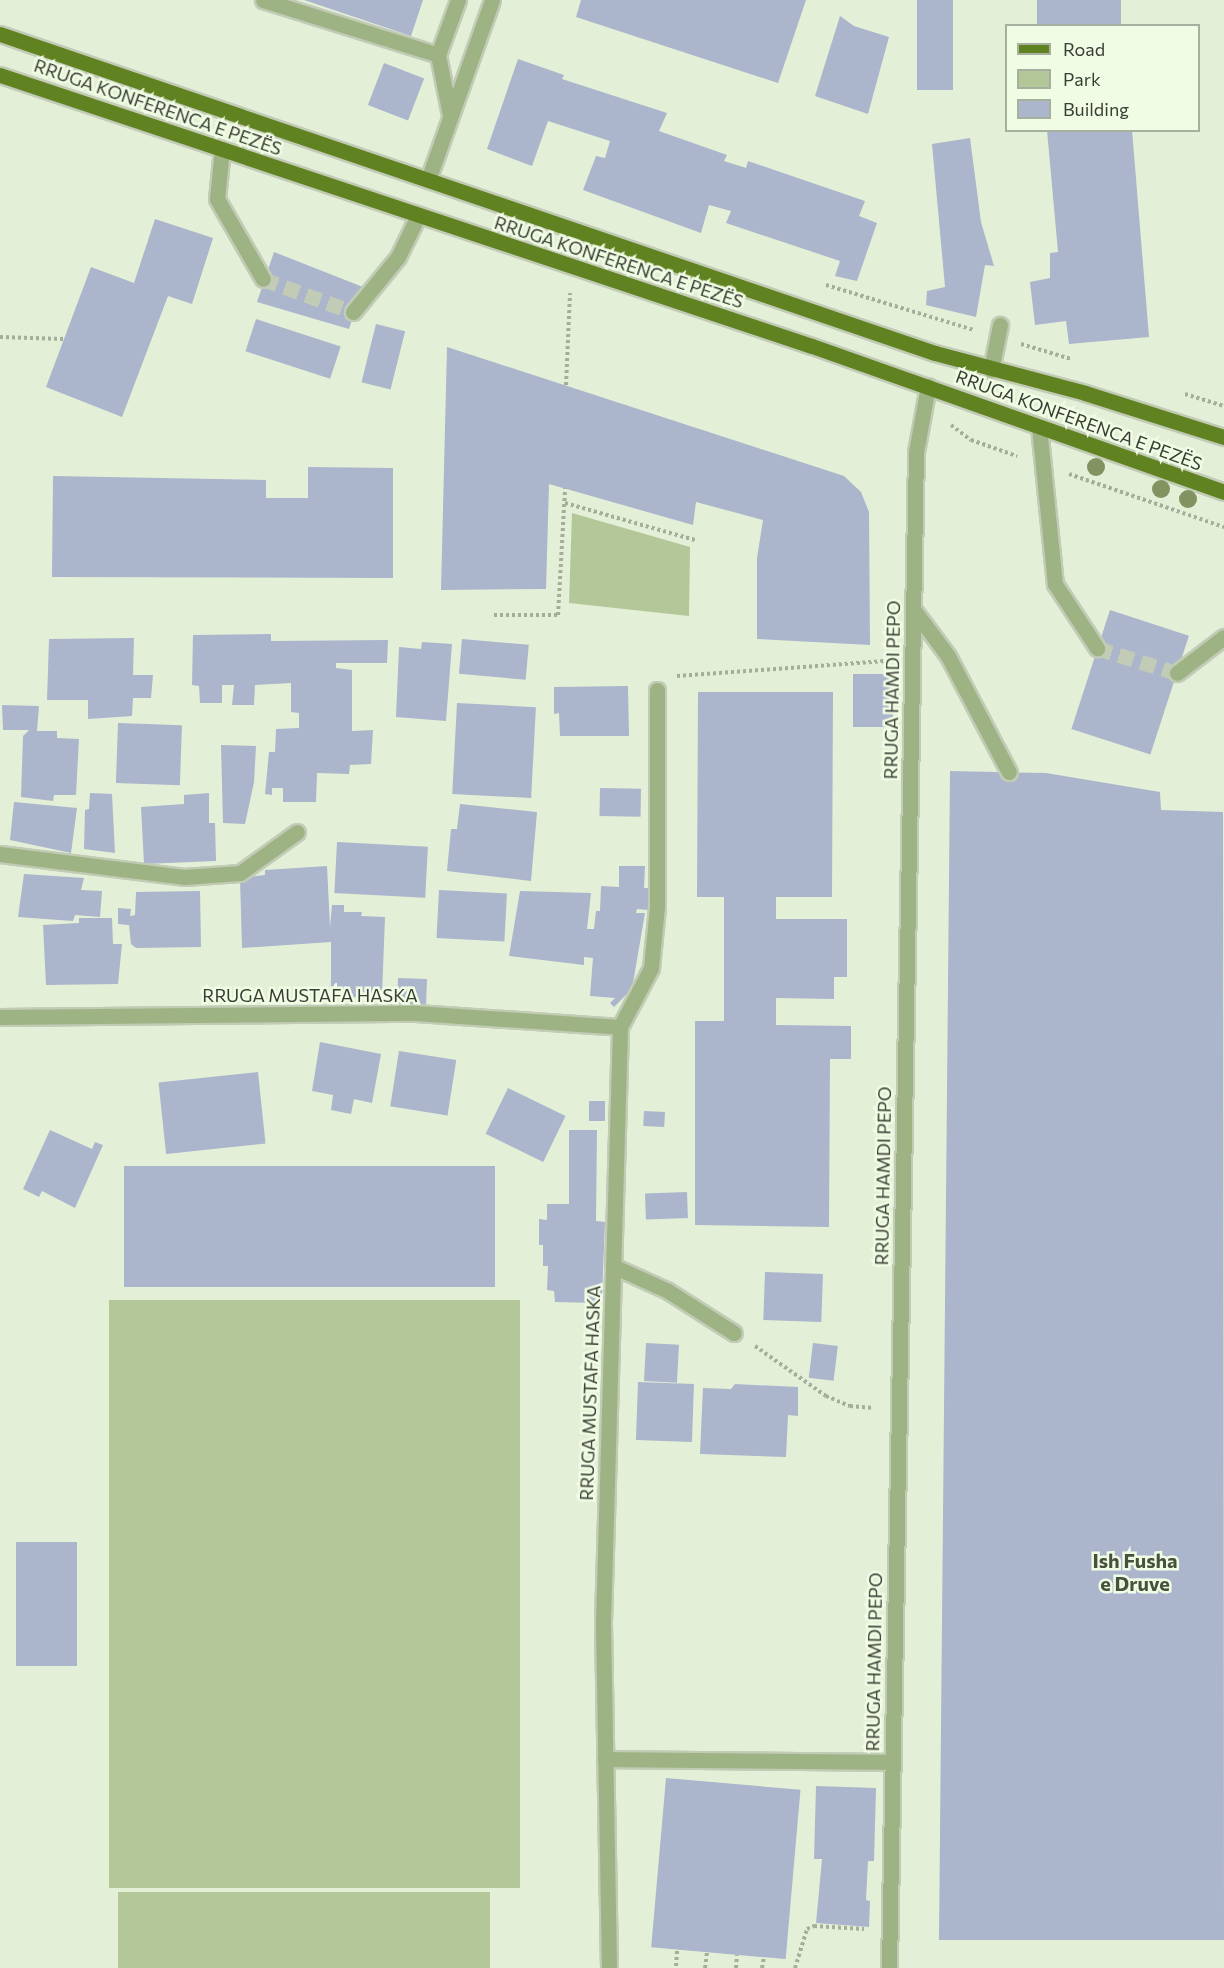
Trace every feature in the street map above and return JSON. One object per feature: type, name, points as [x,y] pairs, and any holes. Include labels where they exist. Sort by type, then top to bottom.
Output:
[{"type":"main road","name":"RRUGA KONFERENCA E PEZËS","points":[[0,34],[991,370],[1085,393],[1221,432]]},
{"type":"main road","name":"RRUGA KONFERENCA E PEZËS","points":[[0,75],[928,386],[1224,492]]},
{"type":"street","points":[[263,0],[438,55]]},
{"type":"street","points":[[450,117],[438,55],[458,0]]},
{"type":"street","points":[[428,180],[492,0]]},
{"type":"street","points":[[222,149],[217,200],[263,279]]},
{"type":"street","points":[[353,312],[398,257],[418,216]]},
{"type":"street","points":[[991,370],[1000,325]]},
{"type":"street","name":"RRUGA HAMDI PEPO","points":[[889,1968],[916,452],[928,386]]},
{"type":"street","points":[[1039,427],[1055,584],[1097,648]]},
{"type":"street","points":[[913,609],[948,656],[1009,772]]},
{"type":"street","points":[[1177,673],[1224,637]]},
{"type":"street","name":"RRUGA MUSTAFA HASKA","points":[[609,1968],[603,1622],[620,1027],[651,968],[657,907],[657,690]]},
{"type":"street","points":[[0,854],[184,877],[240,873],[297,832]]},
{"type":"street","name":"RRUGA MUSTAFA HASKA","points":[[0,1017],[417,1013],[620,1027]]},
{"type":"street","points":[[613,1266],[668,1291],[734,1333]]},
{"type":"street","points":[[605,1760],[892,1762]]},
{"type":"path","points":[[566,385],[570,289]]},
{"type":"path","points":[[0,337],[64,339]]},
{"type":"path","points":[[494,615],[558,615],[565,488]]},
{"type":"path","points":[[565,503],[695,540]]},
{"type":"path","points":[[657,690],[676,676],[867,664],[912,657]]},
{"type":"path","points":[[734,1333],[826,1396],[850,1406],[898,1410]]},
{"type":"path","points":[[795,1968],[807,1929],[844,1927]]},
{"type":"path","points":[[676,1966],[677,1950]]},
{"type":"path","points":[[705,1968],[707,1952]]},
{"type":"path","points":[[736,1968],[737,1954]]},
{"type":"path","points":[[762,1968],[764,1957]]},
{"type":"green space","points":[[572,513],[690,547],[689,616],[569,603]]},
{"type":"green space","points":[[109,1300],[520,1300],[520,1888],[109,1888]]},
{"type":"green space","points":[[118,1892],[490,1892],[490,1968],[118,1968]]},
{"type":"building","points":[[304,0],[423,0],[411,36]]},
{"type":"building","points":[[581,0],[806,0],[778,83],[576,17]]},
{"type":"building","points":[[917,0],[953,0],[953,90],[917,90]]},
{"type":"building","points":[[1037,0],[1121,0],[1121,24],[1037,24]]},
{"type":"building","points":[[840,16],[854,26],[889,37],[868,114],[815,96]]},
{"type":"building","points":[[518,59],[564,75],[562,79],[667,113],[659,131],[727,155],[724,161],[746,168],[748,161],[865,201],[859,216],[877,223],[857,281],[835,276],[840,261],[726,223],[731,211],[709,205],[701,233],[583,190],[596,156],[605,158],[610,141],[548,121],[532,166],[487,149]]},
{"type":"building","points":[[384,63],[424,78],[408,120],[368,105]]},
{"type":"building","points":[[1047,132],[1132,132],[1149,337],[1069,344],[1066,321],[1035,325],[1030,282],[1050,278],[1050,253],[1058,252]]},
{"type":"building","points":[[970,138],[981,222],[994,266],[985,265],[976,317],[926,305],[927,291],[945,287],[932,144]]},
{"type":"building","points":[[155,219],[213,238],[192,304],[168,296],[122,417],[46,387],[91,267],[134,283]]},
{"type":"building","points":[[274,252],[363,287],[349,329],[257,302]]},
{"type":"building","points":[[256,319],[341,347],[330,379],[245,351]]},
{"type":"building","points":[[376,324],[405,331],[391,389],[361,382]]},
{"type":"building","points":[[447,347],[844,476],[861,492],[869,512],[870,645],[757,639],[757,558],[763,520],[696,502],[693,525],[549,484],[546,589],[441,590]]},
{"type":"building","points":[[308,467],[393,468],[393,578],[52,577],[53,476],[266,480],[266,498],[308,498]]},
{"type":"building","points":[[1110,610],[1189,636],[1150,755],[1071,729]]},
{"type":"building","points":[[271,634],[271,641],[388,640],[387,663],[336,663],[336,668],[352,670],[352,731],[373,730],[371,764],[350,765],[349,774],[317,773],[316,802],[283,802],[283,788],[272,788],[272,795],[265,794],[269,752],[275,752],[276,729],[299,728],[299,713],[291,712],[291,683],[255,685],[254,705],[232,705],[234,685],[222,685],[222,703],[200,703],[199,686],[192,685],[193,635]]},
{"type":"building","points":[[134,638],[133,675],[153,675],[151,698],[133,698],[132,716],[88,719],[88,700],[47,700],[49,639]]},
{"type":"building","points":[[462,639],[529,645],[526,680],[459,674]]},
{"type":"building","points":[[422,642],[452,644],[446,721],[396,717],[399,647],[421,649]]},
{"type":"building","points":[[853,674],[893,674],[893,727],[853,727]]},
{"type":"building","points":[[628,686],[629,736],[560,736],[559,713],[554,714],[554,687]]},
{"type":"building","points":[[698,692],[833,692],[832,897],[776,897],[776,919],[847,919],[847,977],[834,977],[834,999],[776,998],[776,1025],[851,1026],[851,1059],[830,1059],[829,1227],[695,1225],[695,1021],[724,1021],[724,897],[697,897]]},
{"type":"building","points":[[457,703],[536,707],[531,798],[452,794]]},
{"type":"building","points":[[2,705],[39,706],[37,731],[57,731],[57,738],[79,739],[76,795],[54,795],[53,801],[21,797],[23,736],[29,730],[3,730]]},
{"type":"building","points":[[118,723],[182,725],[180,785],[116,783]]},
{"type":"building","points":[[221,745],[256,746],[254,782],[245,824],[223,823]]},
{"type":"building","points":[[950,771],[1046,773],[1160,792],[1161,810],[1223,812],[1224,1940],[939,1940]]},
{"type":"building","points":[[600,788],[641,789],[641,817],[600,816]]},
{"type":"building","points":[[90,793],[112,794],[115,853],[84,849],[85,810],[89,809]]},
{"type":"building","points":[[209,793],[209,823],[215,823],[216,861],[144,864],[141,807],[184,804],[184,795]]},
{"type":"building","points":[[14,802],[77,808],[71,853],[10,840]]},
{"type":"building","points":[[460,804],[537,812],[531,881],[447,871],[451,829],[457,829]]},
{"type":"building","points":[[337,842],[428,847],[425,898],[334,893]]},
{"type":"building","points":[[327,866],[330,927],[332,905],[344,905],[344,912],[362,912],[361,916],[385,917],[382,995],[331,999],[331,942],[242,948],[240,878],[265,875],[265,870]]},
{"type":"building","points":[[619,866],[645,866],[644,888],[648,888],[648,910],[637,909],[636,913],[645,913],[632,989],[614,1007],[610,1003],[615,998],[590,996],[593,958],[584,957],[584,965],[509,956],[520,891],[591,893],[587,929],[594,929],[596,911],[600,911],[601,886],[619,887]]},
{"type":"building","points":[[24,874],[84,878],[81,890],[102,891],[100,917],[75,915],[73,921],[18,917]]},
{"type":"building","points":[[439,890],[507,894],[504,941],[436,938]]},
{"type":"building","points":[[200,891],[201,947],[136,948],[131,944],[129,925],[118,924],[118,908],[131,909],[130,916],[135,915],[136,892]]},
{"type":"building","points":[[79,918],[112,918],[113,944],[122,944],[118,984],[46,985],[43,925],[79,923]]},
{"type":"building","points":[[398,978],[427,979],[426,1005],[397,1004]]},
{"type":"building","points":[[320,1042],[381,1054],[372,1103],[354,1099],[351,1114],[331,1110],[333,1095],[312,1091]]},
{"type":"building","points":[[399,1051],[456,1060],[448,1115],[390,1106]]},
{"type":"building","points":[[258,1072],[266,1144],[166,1154],[159,1082]]},
{"type":"building","points":[[508,1088],[566,1116],[543,1162],[486,1134]]},
{"type":"building","points":[[589,1101],[605,1101],[605,1121],[589,1121]]},
{"type":"building","points":[[644,1111],[665,1112],[664,1127],[643,1126]]},
{"type":"building","points":[[50,1130],[92,1149],[95,1142],[103,1145],[75,1208],[42,1191],[39,1197],[23,1189]]},
{"type":"building","points":[[569,1130],[597,1130],[596,1221],[605,1222],[602,1297],[597,1303],[555,1302],[554,1291],[547,1290],[548,1266],[543,1266],[543,1245],[539,1245],[539,1219],[547,1220],[547,1204],[569,1204]]},
{"type":"building","points":[[124,1166],[495,1166],[495,1287],[124,1287]]},
{"type":"building","points":[[687,1192],[688,1218],[646,1219],[645,1193]]},
{"type":"building","points":[[765,1272],[823,1274],[821,1322],[763,1320]]},
{"type":"building","points":[[646,1343],[679,1345],[677,1383],[644,1381]]},
{"type":"building","points":[[813,1343],[838,1346],[834,1381],[809,1378]]},
{"type":"building","points":[[638,1382],[694,1384],[692,1442],[636,1440]]},
{"type":"building","points":[[735,1384],[798,1387],[798,1416],[788,1415],[786,1457],[700,1454],[703,1388],[731,1389]]},
{"type":"building","points":[[16,1542],[77,1542],[77,1666],[16,1666]]},
{"type":"building","points":[[666,1778],[800,1790],[786,1959],[651,1947]]},
{"type":"building","points":[[816,1786],[876,1788],[874,1861],[868,1861],[866,1900],[870,1901],[869,1927],[816,1923],[822,1859],[814,1859]]},
{"type":"tunnel","points":[[263,279],[353,312]]},
{"type":"tunnel","points":[[1097,648],[1177,673]]},
{"type":"district","name":"Ish Fusha e Druve","points":[[1135,1572]]}]
